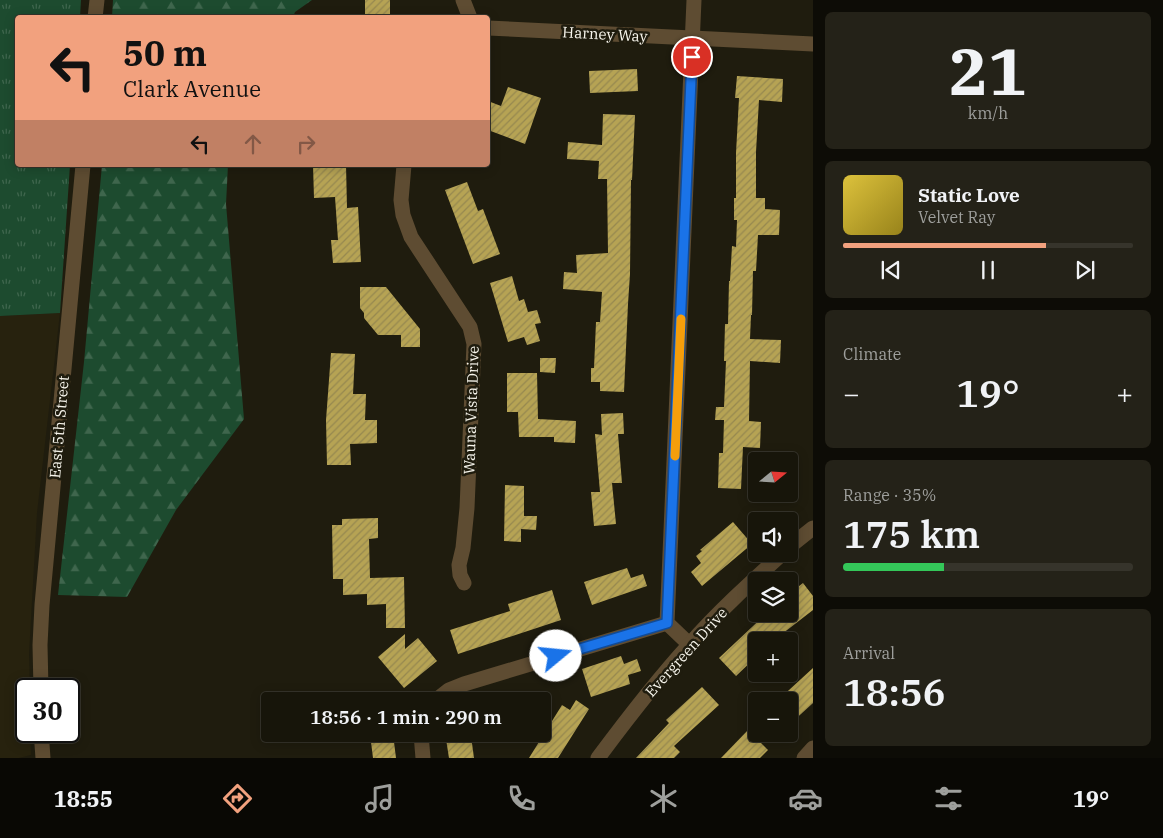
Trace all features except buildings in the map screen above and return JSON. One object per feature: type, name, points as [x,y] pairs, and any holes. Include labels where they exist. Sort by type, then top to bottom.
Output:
[{"type":"street","points":[[95,15],[97,0]]},
{"type":"street","points":[[463,0],[469,15]]},
{"type":"street","points":[[689,644],[667,623],[694,0]]},
{"type":"street","name":"Harney Way","points":[[490,28],[813,44]]},
{"type":"street","name":"East 5th Street","points":[[41,678],[42,605],[83,167]]},
{"type":"street","name":"Wauna Vista Drive","points":[[404,167],[401,200],[403,215],[411,236],[470,328],[474,344],[468,508],[459,565],[460,575],[464,583]]},
{"type":"street","points":[[798,540],[813,528]]},
{"type":"street","name":"Evergreen Drive","points":[[598,758],[689,644],[773,562]]},
{"type":"street","points":[[447,692],[464,684],[667,623]]},
{"type":"street","points":[[422,742],[423,758]]},
{"type":"street","points":[[42,743],[43,758]]},
{"type":"street","points":[[804,758],[813,748]]},
{"type":"shaded area","points":[[60,313],[37,513],[29,654],[30,678],[15,678],[15,743],[30,743],[31,755],[19,758],[0,758],[0,316]]},
{"type":"green space","points":[[0,0],[81,0],[80,15],[15,15],[15,167],[70,167],[60,313],[0,316]]},
{"type":"green space","points":[[113,0],[312,0],[295,12],[294,15],[112,15]]},
{"type":"green space","points":[[102,167],[228,167],[226,204],[244,419],[176,510],[127,597],[58,595],[84,362]]},
{"type":"slow traffic","points":[[675,456],[681,319]]},
{"type":"route","points":[[556,656],[667,623],[692,57]]}]
